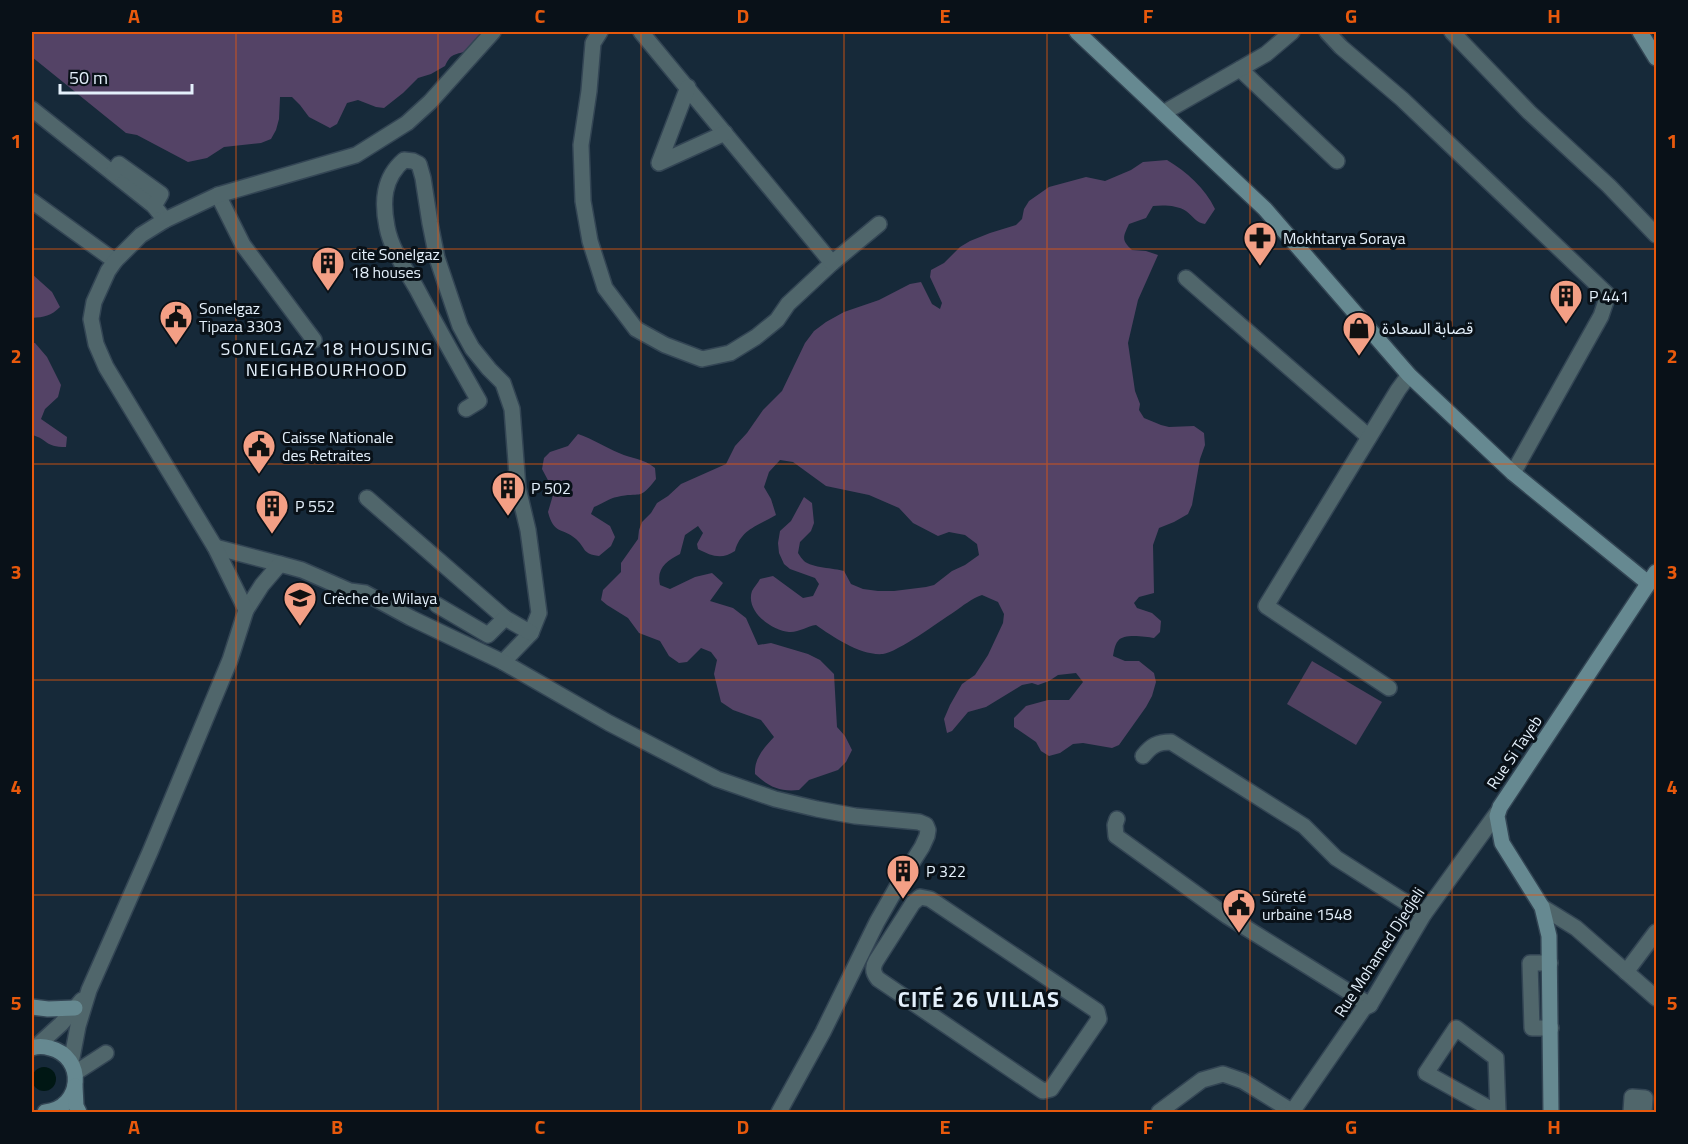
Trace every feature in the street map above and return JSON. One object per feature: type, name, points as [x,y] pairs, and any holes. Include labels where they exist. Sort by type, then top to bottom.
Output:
[{"type":"street","points":[[246,610],[215,547],[106,367],[96,344],[91,319],[94,302],[115,261],[141,235],[165,220],[218,195],[356,155],[407,123],[430,102],[493,32]]},
{"type":"street","points":[[600,32],[593,43],[581,145],[583,201],[590,241],[605,288],[636,329],[665,345],[702,359],[730,353],[777,320],[788,304],[879,224]]},
{"type":"street","points":[[641,32],[832,263]]},
{"type":"street","points":[[1077,32],[1264,209],[1409,375],[1513,473],[1654,582]]},
{"type":"street","points":[[1163,113],[1266,54],[1292,32]]},
{"type":"street","points":[[1327,32],[1341,47],[1402,99],[1608,295],[1601,316],[1513,473]]},
{"type":"street","points":[[1452,32],[1529,112],[1609,186],[1656,235]]},
{"type":"street","points":[[1640,32],[1656,58]]},
{"type":"street","points":[[1240,69],[1337,161]]},
{"type":"street","points":[[688,87],[659,163],[725,133]]},
{"type":"street","points":[[32,110],[154,206],[165,220]]},
{"type":"street","points":[[466,409],[479,401],[398,256],[387,229],[384,206],[387,183],[394,169],[404,160],[419,164],[437,258],[460,326],[472,348],[503,383],[512,409],[519,488],[528,530],[539,613],[531,633],[503,662]]},
{"type":"street","points":[[218,195],[243,245],[314,340]]},
{"type":"street","points":[[32,201],[115,261]]},
{"type":"street","points":[[1186,278],[1370,437]]},
{"type":"street","points":[[1389,688],[1266,606],[1409,375]]},
{"type":"street","points":[[367,498],[505,618],[531,633]]},
{"type":"street","points":[[215,547],[302,570],[350,591],[365,593],[503,662],[609,723],[717,779],[817,809],[855,816],[919,822],[926,825],[927,836],[922,847],[877,922],[779,1113]]},
{"type":"street","points":[[45,1113],[59,1109],[73,1094],[78,1026],[89,990],[150,852],[230,660],[246,610],[262,585],[280,564]]},
{"type":"street","name":"Rue Si Tayeb","points":[[1551,1113],[1549,936],[1542,907],[1502,843],[1497,813],[1654,582]]},
{"type":"street","points":[[437,605],[488,635],[505,618]]},
{"type":"street","points":[[1143,756],[1150,747],[1160,742],[1171,742],[1304,826],[1336,858],[1424,914]]},
{"type":"street","name":"Rue Mohamed Djedjeli","points":[[1292,1112],[1364,1008],[1370,1005],[1424,914],[1497,813]]},
{"type":"street","points":[[1117,819],[1116,836],[1227,916],[1370,1005]]},
{"type":"street","points":[[901,880],[915,890],[920,897],[930,899],[1097,1011],[1099,1018],[1097,1022],[1051,1089],[1043,1091],[875,975],[873,965],[913,903],[920,897]]},
{"type":"street","points":[[1542,907],[1576,928],[1656,998]]},
{"type":"street","points":[[1626,972],[1656,932]]},
{"type":"street","points":[[34,1047],[53,1032],[89,990]]},
{"type":"street","points":[[32,1007],[75,1008]]},
{"type":"street","points":[[1456,1028],[1496,1058],[1498,1068],[1497,1113],[1426,1073],[1456,1028]]},
{"type":"street","points":[[34,1047],[57,1050],[65,1055],[74,1073],[76,1106],[79,1113]]},
{"type":"street","points":[[74,1073],[106,1053]]},
{"type":"street","points":[[1159,1113],[1202,1080],[1222,1074],[1243,1081],[1292,1112]]},
{"type":"street","points":[[1631,1113],[1632,1097],[1645,1098],[1644,1113]]},
{"type":"street","points":[[32,1111],[38,1113]]},
{"type":"shaded area","points":[[32,32],[485,32],[471,49],[452,56],[445,66],[418,78],[384,108],[358,100],[347,103],[337,124],[330,128],[309,117],[292,97],[280,97],[279,119],[271,139],[261,143],[224,147],[207,158],[188,162],[137,135],[126,133],[32,57]]},
{"type":"shaded area","points":[[1167,160],[1195,181],[1215,209],[1205,224],[1178,208],[1153,206],[1146,218],[1129,224],[1124,235],[1126,244],[1132,250],[1158,255],[1138,300],[1128,343],[1135,391],[1140,404],[1139,410],[1144,418],[1161,425],[1194,426],[1204,433],[1205,445],[1188,514],[1159,528],[1153,545],[1154,593],[1139,597],[1134,603],[1137,608],[1152,613],[1161,621],[1160,632],[1154,638],[1125,637],[1117,642],[1114,650],[1113,656],[1125,661],[1139,661],[1154,673],[1156,682],[1146,707],[1119,745],[1112,748],[1083,743],[1073,744],[1060,753],[1049,756],[1041,751],[1036,742],[1014,727],[1014,718],[1026,706],[1048,700],[1069,700],[1083,682],[1076,673],[1058,675],[1038,685],[1032,683],[1022,685],[986,707],[968,712],[952,731],[947,733],[944,719],[950,705],[962,684],[975,675],[988,655],[1003,623],[1004,614],[998,602],[982,595],[908,642],[883,654],[857,649],[816,625],[789,632],[768,624],[752,606],[752,591],[760,579],[773,576],[803,598],[813,596],[819,584],[815,578],[790,569],[784,564],[779,553],[780,531],[791,521],[804,497],[812,503],[814,523],[811,531],[800,542],[798,553],[808,563],[844,571],[851,584],[863,589],[894,591],[934,585],[979,555],[977,544],[965,535],[949,532],[938,536],[913,523],[899,508],[869,495],[826,486],[793,462],[780,460],[769,472],[764,487],[776,515],[746,533],[735,551],[721,556],[698,549],[697,544],[703,533],[698,526],[685,535],[680,554],[664,566],[659,579],[660,585],[670,589],[695,577],[712,573],[723,583],[710,601],[733,608],[746,618],[758,645],[771,643],[808,654],[820,660],[834,674],[837,727],[852,750],[846,762],[838,770],[809,780],[799,790],[775,788],[765,782],[755,774],[756,763],[760,754],[774,737],[761,720],[733,710],[721,702],[714,674],[717,660],[711,652],[701,648],[687,662],[679,663],[669,656],[660,641],[639,633],[628,618],[601,600],[603,590],[621,572],[621,563],[638,539],[642,522],[657,503],[681,484],[726,464],[735,446],[763,410],[782,391],[805,343],[814,331],[826,322],[844,312],[879,300],[910,284],[921,282],[932,304],[940,309],[942,303],[930,277],[931,270],[944,263],[960,247],[970,241],[1016,225],[1022,219],[1029,201],[1049,187],[1086,177],[1105,181],[1143,162]]},
{"type":"shaded area","points":[[32,274],[52,292],[60,307],[47,316],[32,318]]},
{"type":"shaded area","points":[[32,343],[35,343],[47,357],[61,385],[58,397],[45,409],[41,419],[67,437],[66,447],[54,446],[32,435]]},
{"type":"shaded area","points":[[578,434],[619,453],[646,462],[655,468],[656,479],[646,491],[614,498],[594,507],[591,514],[610,526],[615,537],[611,546],[599,556],[587,552],[576,539],[556,527],[548,512],[553,495],[542,469],[544,458],[550,452],[568,446]]},
{"type":"shaded area","points":[[1312,661],[1382,702],[1356,745],[1287,704]]},
{"type":"shaded area","points":[[44,1067],[53,1070],[56,1079],[53,1088],[44,1091],[35,1088],[32,1079],[35,1070]]},
{"type":"place","name":"Mokhtarya Soraya","points":[[1260,267]]},
{"type":"place","name":"cite Sonelgaz 18 houses","points":[[328,292]]},
{"type":"place","name":"P 441","points":[[1566,325]]},
{"type":"place","name":"Sonelgaz Tipaza 3303","points":[[176,346]]},
{"type":"place","name":"قصابة السعادة","points":[[1359,357]]},
{"type":"place","name":"Caisse Nationale des Retraites","points":[[259,475]]},
{"type":"place","name":"P 502","points":[[508,517]]},
{"type":"place","name":"P 552","points":[[272,535]]},
{"type":"place","name":"Crèche de Wilaya","points":[[300,627]]},
{"type":"place","name":"P 322","points":[[903,900]]},
{"type":"place","name":"Sûreté urbaine 1548","points":[[1239,934]]},
{"type":"district","name":"SONELGAZ 18 HOUSING NEIGHBOURHOOD","points":[[327,358]]},
{"type":"district","name":"CITÉ 26 VILLAS","points":[[979,999]]}]
